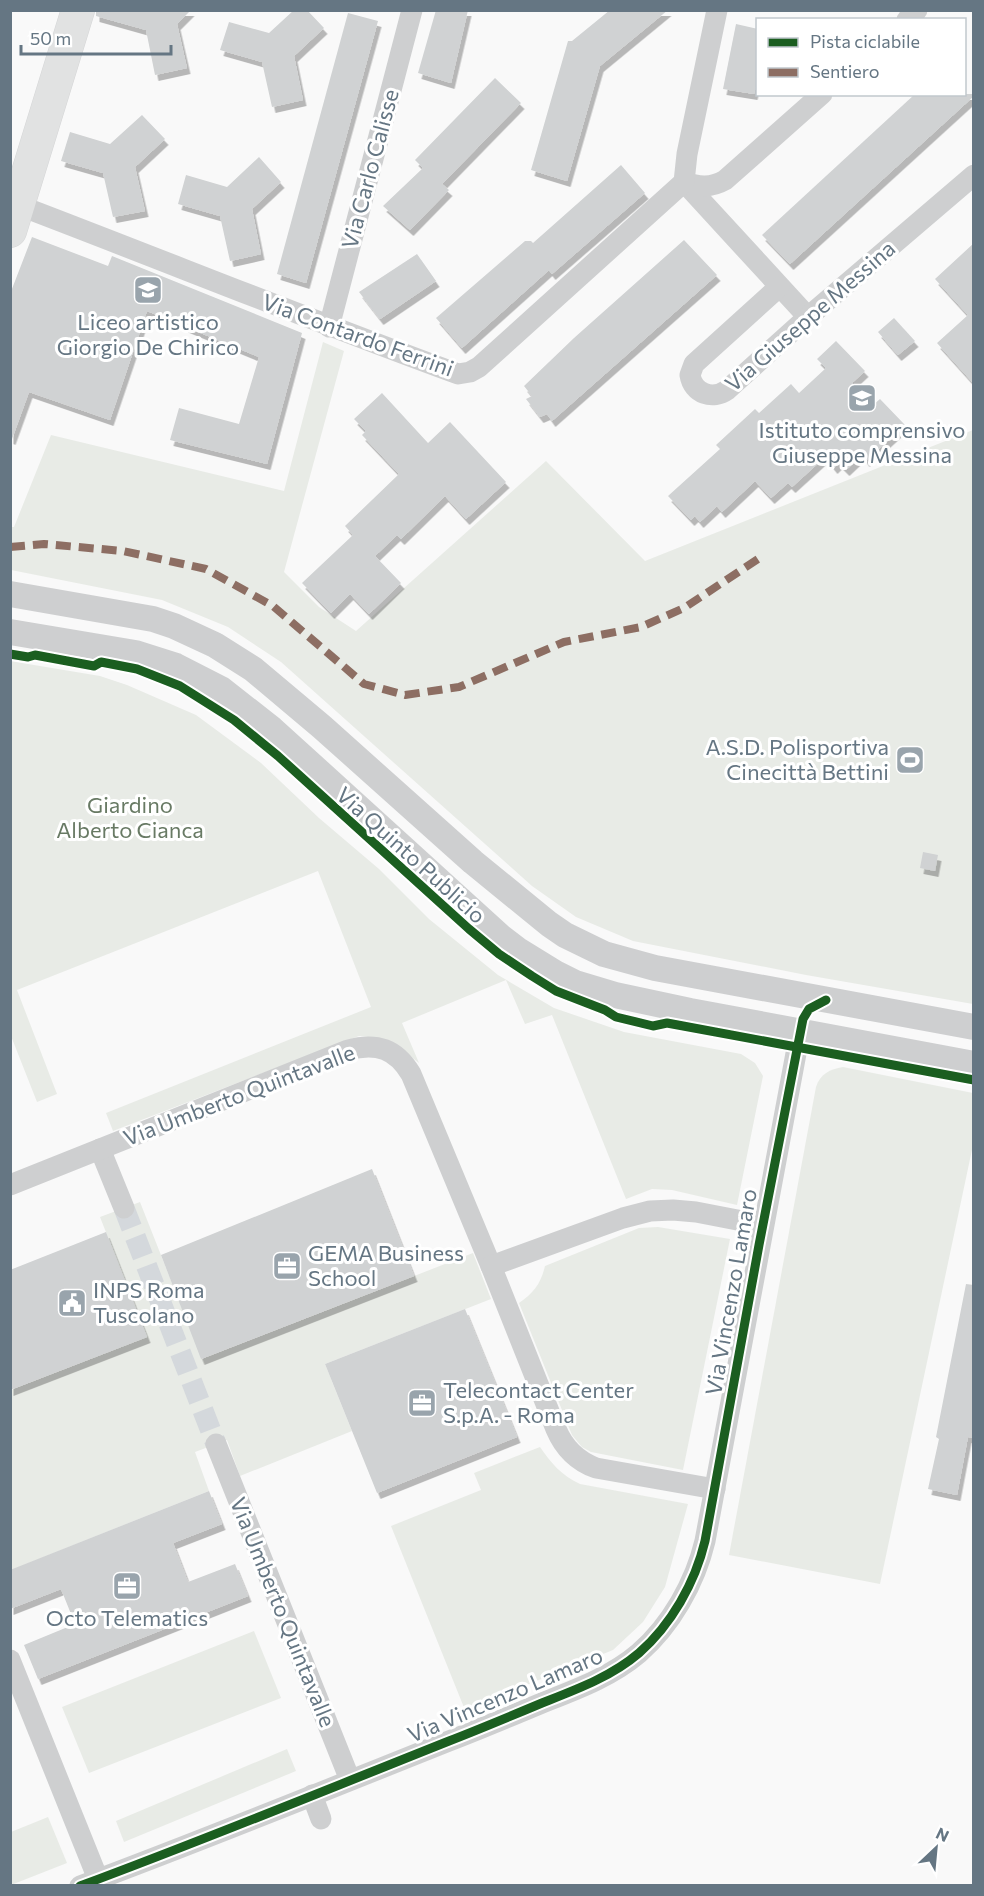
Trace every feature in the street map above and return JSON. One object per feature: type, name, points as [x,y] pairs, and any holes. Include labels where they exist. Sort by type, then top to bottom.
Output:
[{"type":"main road","points":[[14,218],[78,10]]},
{"type":"street","name":"Via Carlo Calisse","points":[[329,327],[412,10]]},
{"type":"street","points":[[717,10],[687,154],[684,182],[808,317]]},
{"type":"street","points":[[684,182],[700,187],[711,186],[725,180],[820,96]]},
{"type":"street","name":"Via Giuseppe Messina","points":[[779,287],[694,364],[690,375],[695,388],[707,395],[722,393],[974,175]]},
{"type":"street","name":"Via Contardo Ferrini","points":[[14,218],[174,264],[329,327],[458,374],[470,372],[479,367],[684,182]]},
{"type":"street","name":"Via Quinto Publicio","points":[[10,594],[153,619],[191,633],[237,658],[307,714],[419,815],[528,908],[565,935],[585,946],[655,968],[974,1027]]},
{"type":"street","name":"Via Quinto Publicio","points":[[10,632],[116,649],[156,659],[190,672],[221,689],[272,729],[501,937],[518,950],[575,983],[634,1000],[974,1064]]},
{"type":"street","points":[[800,1032],[805,1013],[826,1000]]},
{"type":"street","name":"Via Vincenzo Lamaro","points":[[89,1882],[583,1686],[633,1658],[665,1625],[678,1606],[694,1574],[703,1549],[800,1032]]},
{"type":"street","name":"Via Umberto Quintavalle","points":[[10,1185],[348,1050],[378,1047],[396,1055],[411,1074],[559,1437],[570,1452],[581,1461],[596,1468],[715,1489]]},
{"type":"street","name":"Via Umberto Quintavalle","points":[[100,1149],[124,1208]]},
{"type":"street","points":[[491,1266],[623,1218],[650,1211],[696,1212],[763,1225]]},
{"type":"street","name":"Via Umberto Quintavalle","points":[[216,1444],[350,1780]]},
{"type":"street","points":[[10,1659],[89,1882]]},
{"type":"street","points":[[312,1795],[321,1820]]},
{"type":"green space","points":[[323,342],[344,351],[284,572],[319,607],[356,631],[546,461],[645,561],[973,430],[973,1004],[806,975],[633,941],[576,917],[532,886],[281,662],[228,627],[162,600],[11,570],[10,527],[14,527],[51,435],[284,491]]},
{"type":"green space","name":"Giardino Alberto Cianca","points":[[10,661],[100,676],[127,685],[196,715],[261,763],[319,818],[379,869],[429,919],[498,975],[554,1008],[624,1032],[741,1054],[755,1063],[763,1076],[737,1205],[672,1190],[652,1189],[626,1199],[552,1015],[525,1024],[506,980],[402,1023],[419,1063],[392,1044],[359,1036],[113,1131],[106,1113],[371,1007],[318,871],[17,990],[57,1094],[37,1102],[11,1036]]},
{"type":"green space","points":[[843,1067],[973,1093],[973,1145],[880,1584],[729,1555],[816,1087],[826,1073]]},
{"type":"green space","points":[[140,1202],[202,1359],[473,1253],[491,1299],[325,1364],[352,1431],[240,1476],[227,1440],[195,1452],[209,1491],[11,1570],[11,1390],[147,1337],[100,1217]]},
{"type":"green space","points":[[658,1227],[730,1239],[683,1470],[591,1452],[582,1447],[572,1435],[519,1303],[536,1287],[545,1266],[639,1228]]},
{"type":"green space","points":[[540,1447],[557,1468],[580,1484],[688,1504],[665,1587],[643,1622],[613,1650],[465,1710],[391,1526],[481,1490],[474,1473]]},
{"type":"green space","points":[[254,1631],[281,1698],[89,1773],[62,1707]]},
{"type":"green space","points":[[287,1749],[296,1771],[124,1842],[116,1821]]},
{"type":"green space","points":[[48,1817],[67,1863],[11,1885],[11,1832]]},
{"type":"building","points":[[96,10],[191,10],[177,24],[187,68],[155,75],[146,30],[96,16]]},
{"type":"building","points":[[294,10],[307,10],[324,28],[294,56],[303,100],[272,107],[262,62],[220,50],[229,22],[269,33]]},
{"type":"building","points":[[436,10],[468,10],[451,83],[418,73]]},
{"type":"building","points":[[610,10],[668,10],[600,66],[567,181],[531,170],[568,41],[572,41]]},
{"type":"building","points":[[348,13],[378,21],[306,283],[277,274]]},
{"type":"building","points":[[736,24],[756,29],[754,94],[723,89]]},
{"type":"building","points":[[495,78],[521,103],[442,184],[449,190],[410,230],[383,206],[423,168],[415,160]]},
{"type":"building","points":[[974,94],[790,264],[762,235],[913,96]]},
{"type":"building","points":[[142,115],[165,139],[135,167],[145,211],[113,217],[103,173],[61,161],[70,132],[110,144]]},
{"type":"building","points":[[259,157],[281,182],[252,209],[261,254],[230,261],[220,216],[178,204],[186,175],[227,187]]},
{"type":"building","points":[[621,165],[645,193],[552,274],[549,270],[462,348],[436,318],[525,241],[533,243]]},
{"type":"building","points":[[32,237],[108,266],[112,256],[302,333],[267,464],[170,440],[179,408],[239,424],[259,357],[147,311],[110,420],[29,392],[12,439],[10,438],[10,294]]},
{"type":"building","points":[[684,240],[717,275],[552,421],[547,414],[540,417],[526,399],[532,396],[524,386]]},
{"type":"building","points":[[974,243],[974,384],[937,343],[968,315],[935,279]]},
{"type":"building","points":[[417,254],[436,281],[380,319],[359,292]]},
{"type":"building","points":[[894,318],[915,341],[898,355],[878,332]]},
{"type":"building","points":[[836,341],[865,371],[852,383],[873,405],[880,399],[905,425],[866,461],[862,455],[846,470],[839,463],[834,468],[825,457],[792,487],[788,483],[771,498],[755,481],[722,512],[717,506],[700,522],[695,516],[691,520],[668,496],[720,449],[716,445],[755,409],[759,413],[791,384],[799,393],[826,368],[817,359]]},
{"type":"building","points":[[382,393],[428,443],[450,422],[506,482],[466,519],[445,496],[401,539],[397,535],[375,556],[401,583],[369,614],[350,594],[331,613],[302,583],[353,535],[345,526],[399,474],[362,435],[366,431],[354,419]]},
{"type":"building","points":[[923,852],[938,855],[935,871],[920,868]]},
{"type":"building","name":"GEMA Business School","points":[[372,1169],[414,1276],[201,1359],[161,1255]]},
{"type":"building","name":"INPS Roma Tuscolano","points":[[106,1232],[147,1337],[10,1390],[10,1270]]},
{"type":"building","points":[[966,1284],[974,1285],[974,1438],[968,1437],[957,1495],[928,1489]]},
{"type":"building","name":"Telecontact Center S.p.A. - Roma","points":[[465,1309],[517,1437],[377,1493],[325,1364]]},
{"type":"building","name":"Octo Telematics","points":[[209,1491],[222,1524],[173,1543],[188,1582],[235,1564],[248,1596],[38,1679],[24,1645],[75,1624],[61,1589],[10,1609],[10,1570]]},
{"type":"tunnel","points":[[124,1208],[216,1444]]},
{"type":"marked path","points":[[10,547],[44,544],[123,551],[206,569],[273,606],[364,684],[405,695],[459,687],[564,642],[641,627],[684,608],[758,559]]},
{"type":"cycle path","points":[[10,654],[28,657],[35,655],[94,666],[101,662],[137,669],[180,686],[234,720],[278,756],[469,929],[499,954],[556,991],[605,1010],[616,1017],[653,1026],[667,1023],[974,1080]]},
{"type":"cycle path","points":[[80,1886],[265,1815],[580,1688],[628,1662],[651,1642],[680,1602],[701,1557],[803,1019],[809,1009],[826,1000]]},
{"type":"place","name":"Liceo artistico Giorgio De Chirico","points":[[148,290]]},
{"type":"place","name":"Istituto comprensivo Giuseppe Messina","points":[[862,398]]},
{"type":"place","name":"A.S.D. Polisportiva Cinecittà Bettini","points":[[910,760]]},
{"type":"place","name":"GEMA Business School","points":[[287,1266]]},
{"type":"place","name":"INPS Roma Tuscolano","points":[[72,1303]]},
{"type":"place","name":"Telecontact Center S.p.A. - Roma","points":[[422,1403]]},
{"type":"place","name":"Octo Telematics","points":[[127,1586]]}]
